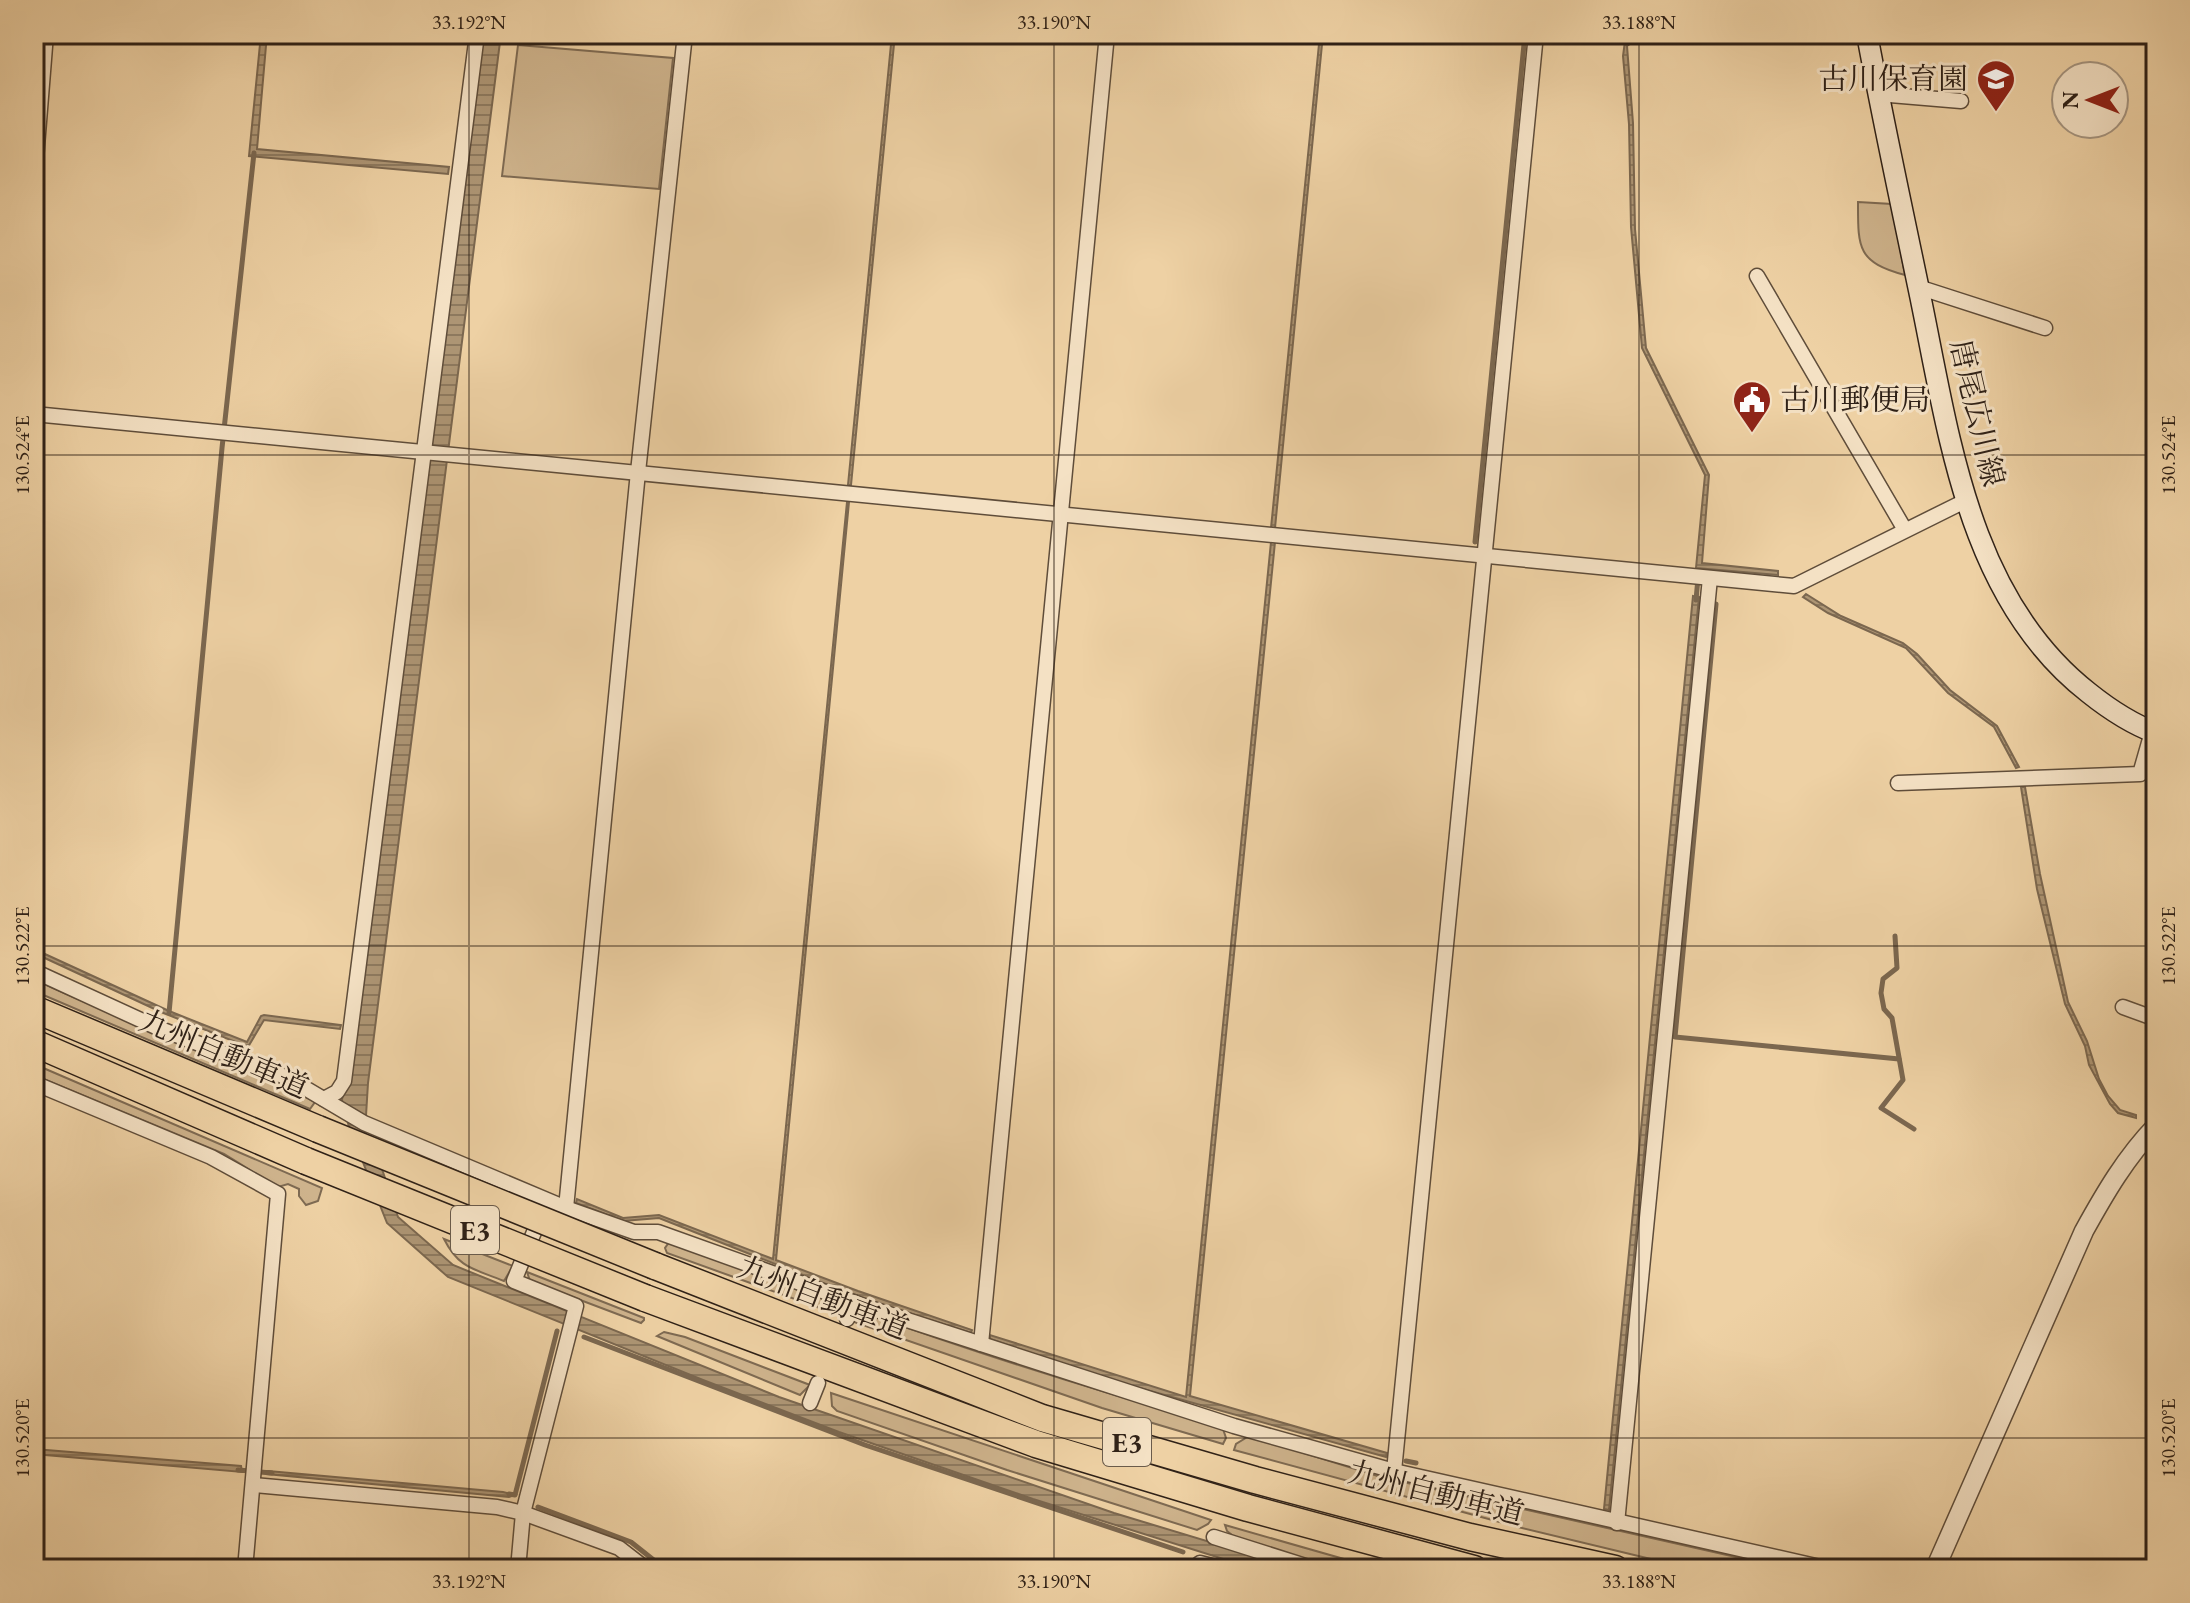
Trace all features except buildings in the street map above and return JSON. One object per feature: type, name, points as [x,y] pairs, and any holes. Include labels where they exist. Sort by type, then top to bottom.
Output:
[{"type":"highway","name":"九州自動車道","points":[[34,1009],[655,1266],[1042,1418],[1255,1480],[1470,1537],[1615,1569]]},
{"type":"highway","name":"九州自動車道","points":[[34,1043],[306,1161],[645,1298],[1036,1444],[1248,1508],[1474,1569]]},
{"type":"main road","name":"唐尾広川線","points":[[1867,34],[1965,501],[1994,574],[2026,627],[2061,672],[2106,707],[2154,733]]},
{"type":"street","points":[[34,184],[46,34]]},
{"type":"street","points":[[324,1099],[337,1092],[344,1081],[477,34]]},
{"type":"street","points":[[566,1208],[638,472],[685,34]]},
{"type":"street","points":[[981,1344],[1107,34]]},
{"type":"street","points":[[1394,1471],[1536,34]]},
{"type":"street","points":[[2155,34],[2156,78]]},
{"type":"street","points":[[1878,94],[1961,101]]},
{"type":"street","points":[[1757,276],[1905,530]]},
{"type":"street","points":[[1918,287],[2045,328]]},
{"type":"street","points":[[34,414],[1794,586],[1965,501]]},
{"type":"street","points":[[1617,1523],[1710,578]]},
{"type":"street","points":[[1898,783],[2140,774],[2154,733]]},
{"type":"street","points":[[34,971],[158,1028],[288,1078],[364,1123],[566,1208],[634,1232],[658,1232],[854,1302],[1234,1426],[1394,1471],[1829,1569]]},
{"type":"street","points":[[2123,1007],[2156,1019]]},
{"type":"street","points":[[34,1083],[211,1157],[278,1194],[245,1569]]},
{"type":"street","points":[[1935,1569],[2084,1231],[2110,1183],[2156,1126]]},
{"type":"street","points":[[518,1569],[523,1513],[576,1306],[514,1281],[547,1200]]},
{"type":"street","points":[[847,1319],[854,1302]]},
{"type":"street","points":[[810,1403],[818,1383]]},
{"type":"street","points":[[253,1485],[497,1507],[523,1513],[619,1548],[646,1569]]},
{"type":"street","points":[[1214,1537],[1315,1569]]},
{"type":"street","points":[[1193,1569],[1200,1563],[1224,1569]]},
{"type":"shaded area","points":[[261,34],[267,34],[257,149],[449,167],[448,174],[249,156]]},
{"type":"shaded area","points":[[483,34],[501,34],[368,1083],[365,1132],[382,1169],[398,1217],[453,1265],[779,1397],[1114,1513],[1299,1569],[1255,1569],[1033,1499],[839,1432],[448,1277],[387,1223],[349,1127],[342,1100]]},
{"type":"shaded area","points":[[892,34],[895,34],[851,485],[848,485]]},
{"type":"shaded area","points":[[1320,34],[1323,34],[1275,528],[1271,528]]},
{"type":"shaded area","points":[[1637,34],[1644,34],[1627,46],[1633,123],[1635,229],[1646,348],[1709,475],[1702,563],[1778,571],[1778,575],[1696,568],[1705,475],[1642,348],[1631,227],[1629,124],[1623,56],[1625,41]]},
{"type":"shaded area","points":[[518,45],[673,58],[659,189],[502,176]]},
{"type":"shaded area","points":[[1858,202],[1892,204],[1905,275],[1877,265],[1864,251],[1860,242]]},
{"type":"shaded area","points":[[847,502],[776,1260],[972,1330],[971,1333],[856,1296],[659,1218],[623,1221],[576,1203],[577,1199],[623,1218],[659,1215],[773,1259]]},
{"type":"shaded area","points":[[1271,542],[1275,542],[1190,1396],[1387,1453],[1386,1457],[1104,1378],[990,1339],[990,1335],[1186,1397]]},
{"type":"shaded area","points":[[1806,594],[1841,616],[1903,643],[1917,654],[1950,690],[1997,726],[2019,767],[2016,768],[1994,727],[1948,693],[1906,648],[1828,613],[1803,597]]},
{"type":"shaded area","points":[[1693,596],[1699,597],[1609,1510],[1604,1509]]},
{"type":"shaded area","points":[[2021,787],[2025,787],[2068,1002],[2108,1096],[2120,1110],[2136,1115],[2136,1118],[2118,1113],[2110,1104],[2089,1065],[2085,1046],[2065,1004],[2037,889]]},
{"type":"shaded area","points":[[34,949],[169,1011],[247,1042],[264,1015],[341,1025],[340,1029],[264,1020],[248,1047],[161,1012],[34,953]]},
{"type":"shaded area","points":[[34,979],[246,1068],[315,1102],[310,1109],[34,991]]},
{"type":"shaded area","points":[[34,1064],[322,1188],[318,1201],[306,1205],[299,1196],[299,1189],[288,1184],[278,1187],[224,1154],[34,1075]]},
{"type":"shaded area","points":[[444,1239],[513,1266],[504,1281],[484,1274],[456,1257]]},
{"type":"shaded area","points":[[670,1241],[836,1301],[842,1316],[667,1253],[665,1248]]},
{"type":"shaded area","points":[[527,1272],[644,1320],[641,1323],[530,1281]]},
{"type":"shaded area","points":[[860,1311],[1040,1372],[1222,1426],[1226,1438],[1223,1444],[1102,1408],[854,1322]]},
{"type":"shaded area","points":[[664,1332],[685,1337],[810,1385],[800,1395],[657,1336]]},
{"type":"shaded area","points":[[831,1393],[1211,1520],[1197,1530],[1007,1470],[837,1411],[832,1406]]},
{"type":"shaded area","points":[[1249,1436],[1381,1477],[1789,1569],[1700,1569],[1518,1527],[1234,1450],[1236,1444]]},
{"type":"shaded area","points":[[34,1449],[241,1466],[242,1472],[34,1454]]},
{"type":"shaded area","points":[[268,1471],[515,1495],[509,1497],[267,1474]]},
{"type":"shaded area","points":[[1225,1525],[1379,1569],[1330,1569],[1237,1539]]},
{"type":"waterway","points":[[1475,542],[1525,34]]},
{"type":"waterway","points":[[169,1013],[222,448],[254,153]]},
{"type":"waterway","points":[[1696,600],[1698,578]]},
{"type":"waterway","points":[[1716,604],[1675,1037],[1899,1059]]},
{"type":"waterway","points":[[1895,936],[1897,968],[1883,979],[1881,993],[1884,1009],[1892,1018],[1903,1080],[1881,1108],[1914,1129]]},
{"type":"waterway","points":[[509,1494],[515,1495],[557,1331]]},
{"type":"waterway","points":[[584,1337],[865,1445],[1183,1552]]},
{"type":"waterway","points":[[1406,1461],[1416,1463]]},
{"type":"waterway","points":[[238,1470],[272,1473]]},
{"type":"waterway","points":[[1413,1492],[1414,1482]]},
{"type":"waterway","points":[[538,1507],[631,1542],[665,1569]]},
{"type":"place","name":"古川保育園","points":[[1996,113]]},
{"type":"place","name":"古川郵便局","points":[[1752,434]]}]
